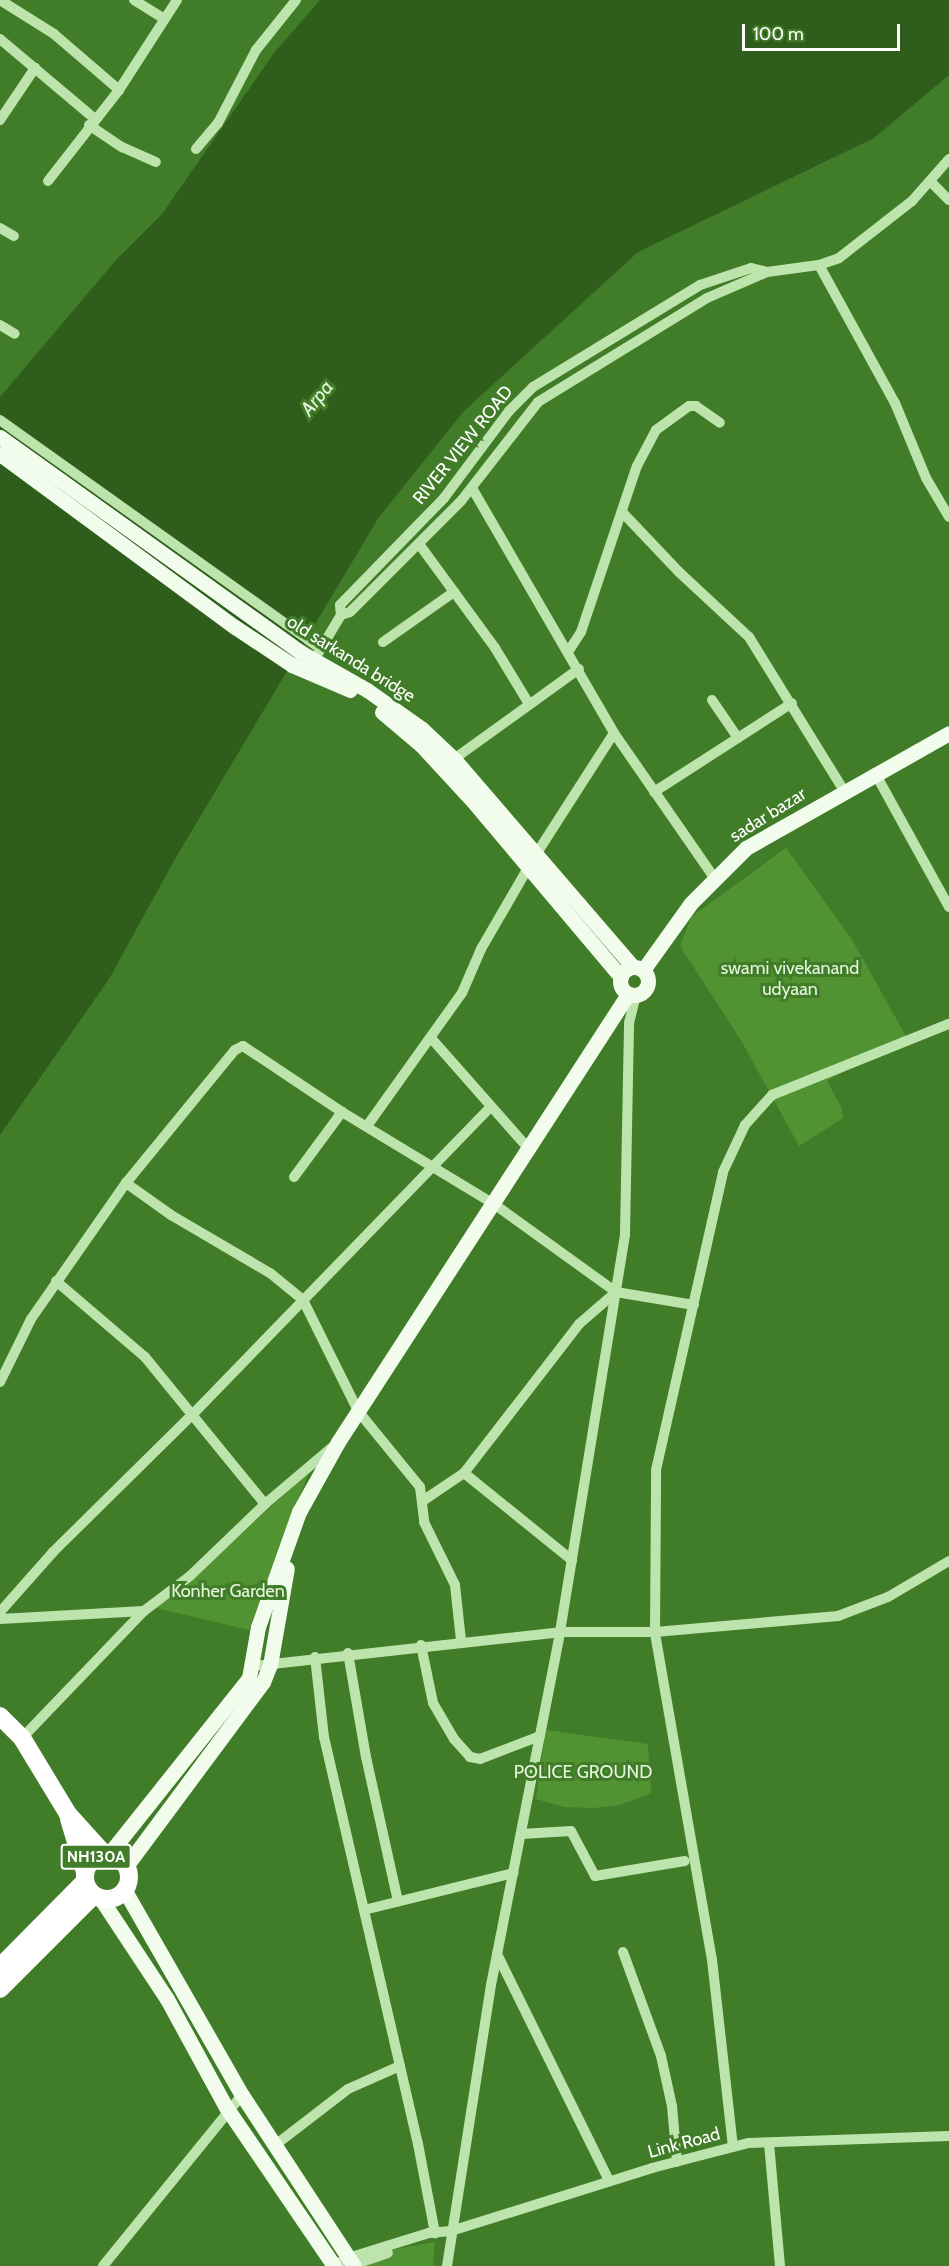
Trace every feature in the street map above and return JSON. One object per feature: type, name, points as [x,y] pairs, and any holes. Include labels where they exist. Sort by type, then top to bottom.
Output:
[{"type":"highway","name":"NH130A","points":[[0,1716],[22,1738],[68,1814],[107,1854],[127,1865],[130,1873],[125,1891],[119,1896],[91,1887]]},
{"type":"highway","name":"NH130A","points":[[68,1814],[91,1887]]},
{"type":"highway","name":"NH130A","points":[[0,1989],[91,1887],[95,1858],[107,1854]]},
{"type":"highway","name":"NH130A","points":[[0,1967],[91,1887]]},
{"type":"main road","name":"old sarkanda bridge","points":[[0,437],[296,658],[318,654],[404,716],[454,759],[532,863],[632,972],[622,988],[632,995]]},
{"type":"main road","points":[[0,454],[296,658],[348,688],[393,720],[532,863]]},
{"type":"main road","name":"sadar bazar","points":[[632,972],[691,903],[746,848],[949,733]]},
{"type":"main road","points":[[127,1865],[252,1700],[270,1665],[284,1578],[306,1505],[338,1442],[494,1204],[528,1148],[632,995],[648,985],[632,972]]},
{"type":"main road","points":[[107,1854],[230,1704],[254,1666],[258,1627],[299,1512],[306,1505]]},
{"type":"main road","points":[[91,1887],[167,1999],[228,2110],[334,2266]]},
{"type":"main road","points":[[125,1891],[242,2095],[351,2264]]},
{"type":"street","points":[[134,0],[165,20]]},
{"type":"street","points":[[48,181],[119,90],[177,0]]},
{"type":"street","points":[[196,149],[218,123],[256,50],[296,0]]},
{"type":"street","points":[[2,2],[54,34],[119,90]]},
{"type":"street","points":[[0,39],[122,147],[156,162]]},
{"type":"street","points":[[0,120],[35,68]]},
{"type":"street","name":"RIVER VIEW ROAD","points":[[341,615],[350,612],[472,488],[544,398],[707,298],[767,272],[819,266],[840,258],[912,201],[949,159]]},
{"type":"street","points":[[930,181],[949,200]]},
{"type":"street","points":[[0,228],[14,236]]},
{"type":"street","points":[[819,266],[895,403],[926,478],[949,517]]},
{"type":"street","name":"RIVER VIEW ROAD","points":[[318,654],[341,615],[340,604],[450,492],[509,411],[533,387],[700,285],[751,268],[767,272]]},
{"type":"street","points":[[0,325],[15,334]]},
{"type":"street","points":[[568,652],[581,632],[637,466],[663,422],[689,405],[696,406],[720,423]]},
{"type":"street","points":[[0,420],[318,654]]},
{"type":"street","points":[[472,488],[579,669],[614,733],[715,879]]},
{"type":"street","points":[[623,513],[679,572],[740,625],[792,703],[844,791]]},
{"type":"street","points":[[418,544],[501,657],[529,704]]},
{"type":"street","points":[[383,642],[454,592]]},
{"type":"street","points":[[454,759],[579,669]]},
{"type":"street","points":[[712,700],[738,738]]},
{"type":"street","points":[[654,792],[792,703]]},
{"type":"street","points":[[367,1126],[462,993],[481,949],[614,733]]},
{"type":"street","points":[[875,773],[949,907]]},
{"type":"street","points":[[447,2266],[497,1953],[560,1632],[625,1234],[632,995]]},
{"type":"street","points":[[733,2147],[712,1960],[655,1632],[655,1476],[723,1172],[740,1134],[762,1103],[778,1092],[949,1024]]},
{"type":"street","points":[[431,1038],[528,1148]]},
{"type":"street","points":[[0,1382],[31,1319],[56,1281],[126,1183],[239,1047],[249,1047],[342,1112],[494,1204],[616,1292],[694,1305]]},
{"type":"street","points":[[0,1612],[53,1552],[193,1414],[490,1107]]},
{"type":"street","points":[[294,1177],[342,1112]]},
{"type":"street","points":[[126,1183],[171,1215],[270,1273],[303,1300],[358,1411],[417,1481],[424,1500],[424,1522],[455,1585],[461,1640]]},
{"type":"street","points":[[56,1281],[145,1357],[265,1504]]},
{"type":"street","points":[[424,1500],[464,1473],[579,1324],[616,1292]]},
{"type":"street","points":[[22,1738],[144,1611],[190,1576],[265,1504],[338,1442]]},
{"type":"street","points":[[464,1473],[572,1560]]},
{"type":"street","points":[[254,1666],[461,1640],[560,1632],[655,1632],[838,1616],[888,1597],[949,1561]]},
{"type":"street","points":[[0,1619],[144,1611]]},
{"type":"street","points":[[421,1645],[433,1703],[454,1739],[470,1757],[480,1759],[540,1736]]},
{"type":"street","points":[[348,1653],[366,1757],[398,1900]]},
{"type":"street","points":[[315,1657],[324,1737],[400,2066],[435,2233]]},
{"type":"street","points":[[521,1834],[571,1831],[595,1876],[685,1861]]},
{"type":"street","points":[[364,1911],[398,1900],[513,1873]]},
{"type":"street","points":[[623,1952],[661,2056],[672,2106],[677,2162]]},
{"type":"street","points":[[497,1953],[609,2181]]},
{"type":"street","points":[[274,2146],[348,2089],[400,2066]]},
{"type":"street","points":[[103,2266],[242,2095]]},
{"type":"street","name":"Link Road","points":[[334,2266],[351,2264],[435,2233],[451,2231],[609,2181],[733,2147],[769,2143],[949,2136]]},
{"type":"street","points":[[769,2143],[780,2266]]},
{"type":"green space","name":"swami vivekanand udyaan","points":[[786,848],[851,938],[907,1038],[827,1081],[842,1108],[843,1118],[799,1146],[742,1042],[680,946],[691,917]]},
{"type":"green space","name":"Konher Garden","points":[[309,1472],[249,1630],[156,1608],[216,1557]]},
{"type":"green space","name":"POLICE GROUND","points":[[546,1730],[648,1744],[651,1793],[620,1805],[594,1808],[564,1807],[536,1799]]},
{"type":"green space","points":[[435,2242],[433,2266],[363,2266],[357,2256]]},
{"type":"water","name":"Arpa","points":[[320,0],[949,0],[949,75],[874,138],[638,252],[464,411],[379,517],[175,859],[109,979],[0,1135],[0,397],[116,260],[162,214],[274,53]]}]
